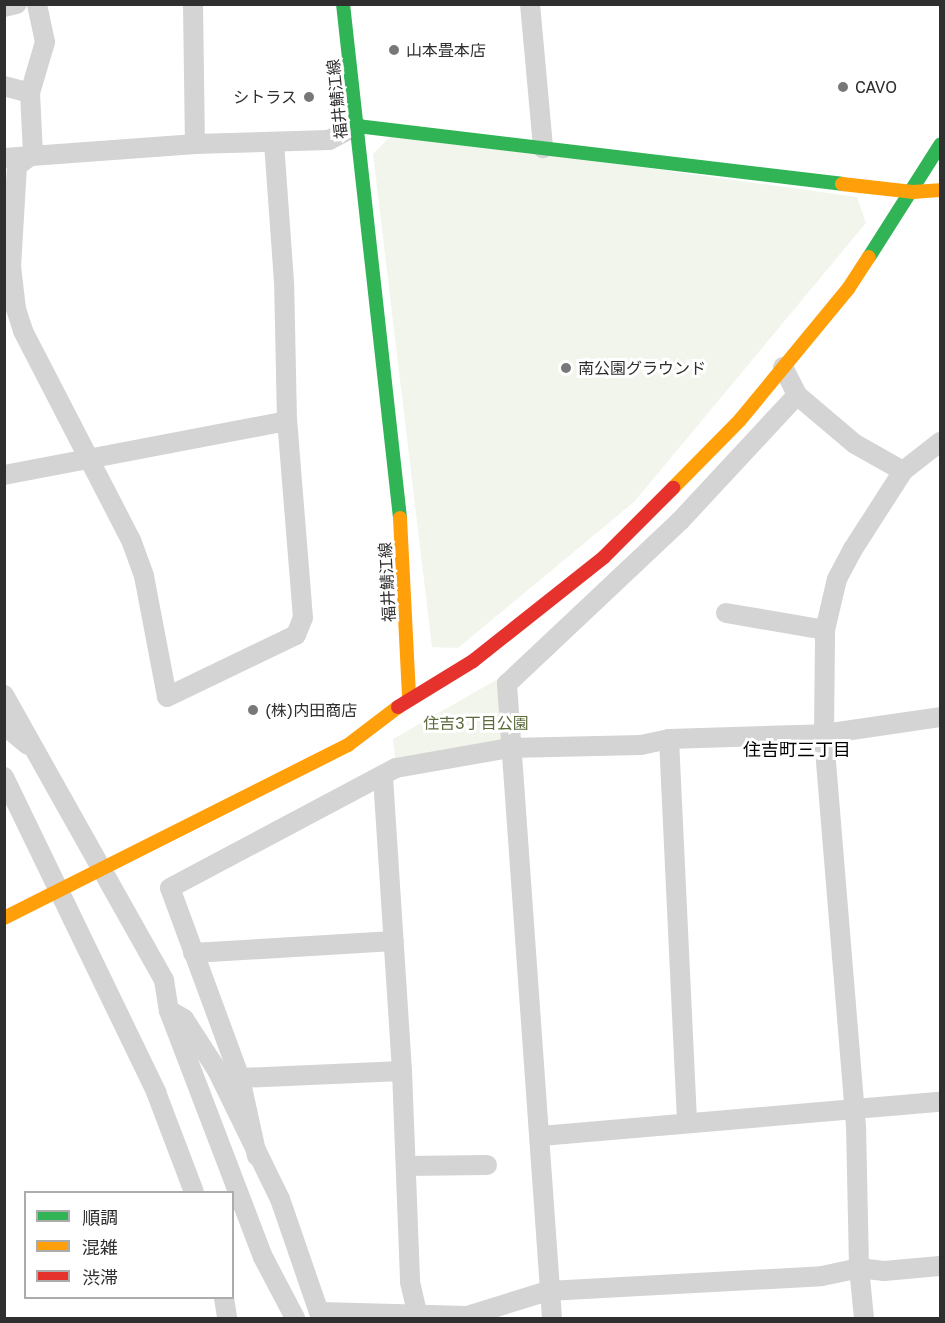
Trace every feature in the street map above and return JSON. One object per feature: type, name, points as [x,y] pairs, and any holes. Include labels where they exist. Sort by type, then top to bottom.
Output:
[{"type":"street","points":[[4,7],[17,4]]},
{"type":"street","points":[[33,154],[30,93],[45,42],[37,4]]},
{"type":"street","points":[[193,4],[195,144]]},
{"type":"street","name":"福井鯖江線","points":[[343,4],[405,566],[409,698]]},
{"type":"street","points":[[530,4],[543,148]]},
{"type":"street","points":[[4,86],[30,93]]},
{"type":"street","points":[[4,158],[33,154],[195,144],[329,140],[357,126],[913,192],[940,190]]},
{"type":"street","points":[[33,154],[18,166],[10,266],[14,333],[90,458],[131,540],[144,576],[167,697],[296,635],[303,618],[287,421],[284,282],[274,142]]},
{"type":"street","points":[[4,918],[104,870],[348,745],[409,698],[473,661],[604,557],[740,420],[848,289],[913,192],[940,145]]},
{"type":"street","points":[[783,367],[797,395],[855,444],[903,471]]},
{"type":"street","points":[[552,1318],[548,1291],[541,1136],[510,748],[507,684],[680,521],[797,395]]},
{"type":"street","points":[[4,475],[287,421]]},
{"type":"street","points":[[864,1318],[859,1268],[854,1112],[824,734],[825,630],[837,579],[903,471],[940,442]]},
{"type":"street","points":[[726,614],[825,630]]},
{"type":"street","points":[[4,695],[165,980],[169,1011],[263,1257],[295,1318]]},
{"type":"street","points":[[257,1156],[240,1078],[170,888],[383,777],[396,768],[510,748],[641,746],[669,739],[824,734],[940,717]]},
{"type":"street","points":[[4,725],[41,757]]},
{"type":"street","points":[[669,739],[687,1122]]},
{"type":"street","points":[[4,777],[156,1092],[194,1191]]},
{"type":"street","points":[[383,777],[402,1071],[410,1281],[417,1316]]},
{"type":"street","points":[[194,953],[394,941]]},
{"type":"street","points":[[169,1011],[184,1018],[217,1070],[280,1199],[321,1315],[467,1316],[548,1291],[822,1276],[859,1268],[884,1271],[940,1266]]},
{"type":"street","points":[[240,1078],[402,1071]]},
{"type":"street","points":[[541,1136],[687,1122],[854,1112],[940,1102]]},
{"type":"street","points":[[406,1166],[487,1165]]},
{"type":"street","points":[[224,1299],[227,1318]]},
{"type":"green space","name":"南公園グラウンド","points":[[394,133],[857,197],[866,223],[634,502],[458,648],[432,647],[373,154]]},
{"type":"green space","name":"住吉3丁目公園","points":[[503,676],[507,745],[396,765],[393,739]]},
{"type":"traffic: fast","points":[[343,4],[400,518]]},
{"type":"traffic: fast","points":[[357,126],[842,184]]},
{"type":"traffic: fast","points":[[869,257],[940,145]]},
{"type":"traffic: slow","points":[[842,184],[913,192],[940,190]]},
{"type":"traffic: slow","points":[[673,488],[740,420],[848,289],[869,257]]},
{"type":"traffic: slow","points":[[400,518],[409,698]]},
{"type":"traffic: slow","points":[[4,918],[348,745],[398,707]]},
{"type":"traffic: jam","points":[[398,707],[473,661],[604,557],[673,488]]},
{"type":"place","name":"山本畳本店","points":[[394,50]]},
{"type":"place","name":"CAVO","points":[[843,87]]},
{"type":"place","name":"シトラス","points":[[309,97]]},
{"type":"place","name":"南公園グラウンド","points":[[566,368]]},
{"type":"place","name":"(株)内田商店","points":[[253,710]]},
{"type":"district","name":"住吉町三丁目","points":[[797,749]]}]
